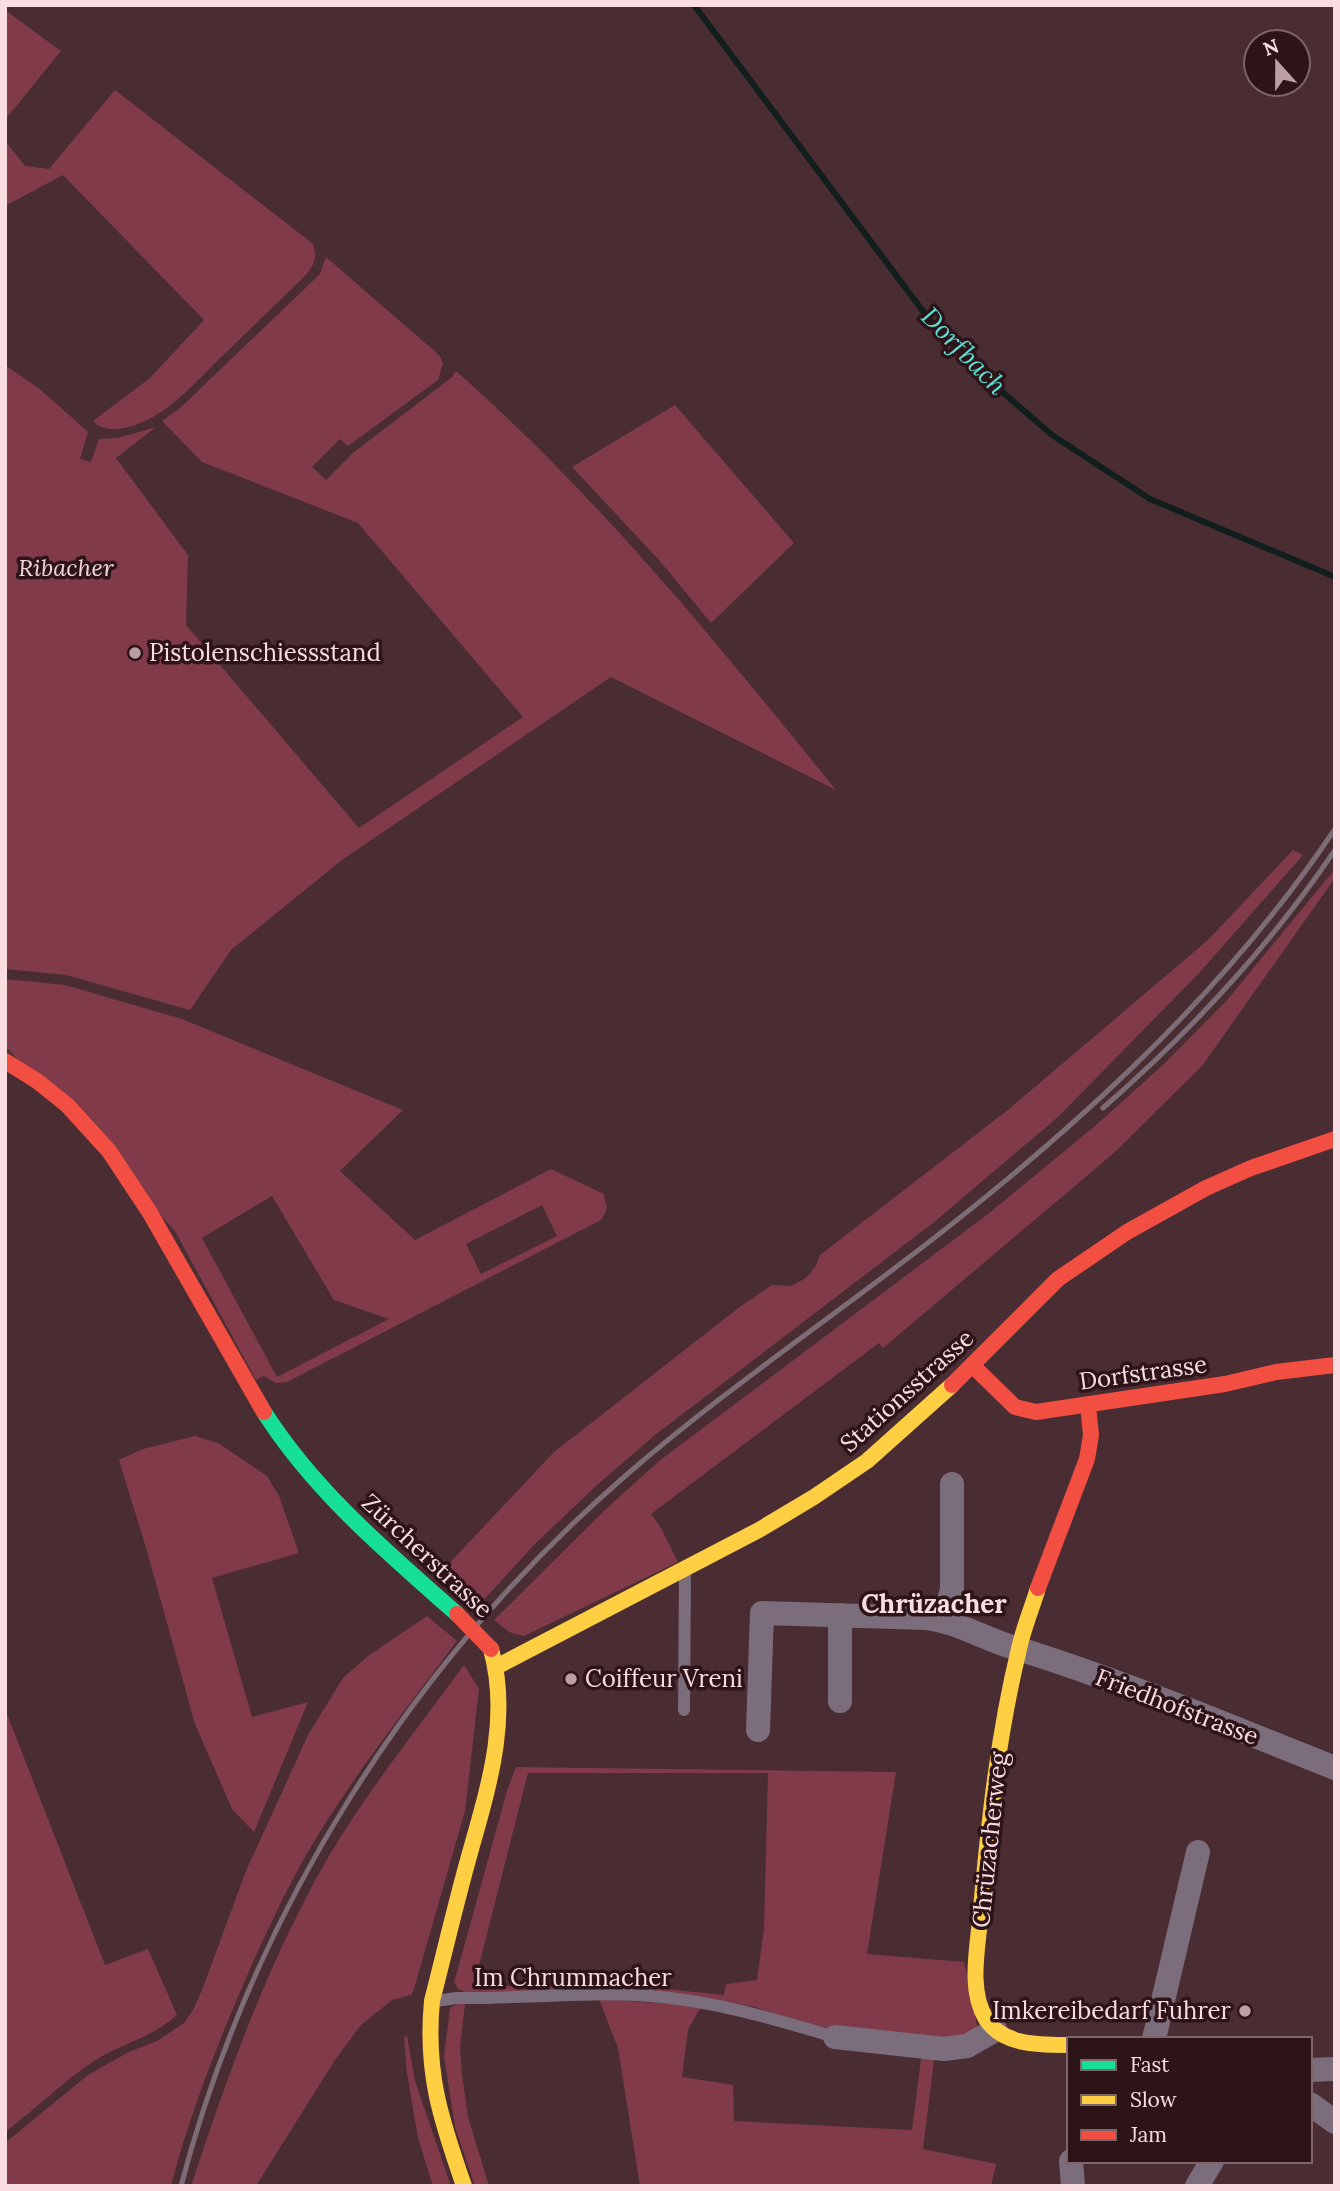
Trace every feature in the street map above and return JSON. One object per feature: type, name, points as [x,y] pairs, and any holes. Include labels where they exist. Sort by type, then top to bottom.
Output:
[{"type":"main road","name":"Zürcherstrasse","points":[[5,1061],[62,1101],[85,1122],[114,1158],[143,1199],[242,1376],[281,1438],[299,1461],[324,1491],[491,1649],[498,1666],[500,1704],[497,1741],[432,2001],[428,2029],[428,2063],[432,2086],[464,2186]]},
{"type":"main road","name":"Stationsstrasse","points":[[498,1666],[803,1504],[867,1461],[973,1366],[1032,1302],[1058,1279],[1127,1232],[1206,1188],[1251,1168],[1335,1139]]},
{"type":"main road","name":"Dorfstrasse","points":[[973,1366],[1015,1407],[1037,1412],[1225,1384],[1276,1372],[1335,1365]]},
{"type":"main road","name":"Chrüzacherweg","points":[[995,2030],[985,2017],[975,1988],[990,1805],[1019,1647],[1049,1555],[1087,1459],[1091,1435],[1088,1405]]},
{"type":"main road","points":[[995,2030],[1035,2045],[1067,2045]]},
{"type":"street","points":[[943,1620],[952,1590],[952,1484]]},
{"type":"street","points":[[758,1730],[762,1614],[943,1620],[995,1641],[1019,1647]]},
{"type":"street","points":[[840,1615],[840,1700]]},
{"type":"street","name":"Friedhofstrasse","points":[[1019,1647],[1060,1660],[1335,1768]]},
{"type":"street","points":[[1154,2037],[1198,1852]]},
{"type":"street","points":[[835,2036],[944,2049],[967,2046],[995,2030]]},
{"type":"street","points":[[1312,2070],[1335,2069]]},
{"type":"street","points":[[1312,2105],[1335,2122]]},
{"type":"street","points":[[1071,2163],[1073,2186]]},
{"type":"street","points":[[1197,2186],[1211,2163]]},
{"type":"lane","points":[[684,1710],[685,1569]]},
{"type":"lane","name":"Im Chrummacher","points":[[432,2001],[605,1994],[652,1996],[707,2002],[835,2036]]},
{"type":"green space","points":[[5,10],[61,51],[5,120]]},
{"type":"green space","points":[[115,90],[313,244],[315,259],[303,278],[177,400],[146,420],[114,429],[99,426],[93,421],[150,378],[204,320],[63,175],[5,206],[5,141],[25,166],[49,169]]},
{"type":"green space","name":"Ribacher","points":[[326,257],[439,355],[443,363],[438,380],[348,446],[340,439],[312,467],[326,480],[354,452],[451,378],[456,371],[508,419],[608,520],[701,626],[836,790],[611,677],[342,860],[231,950],[190,1010],[66,975],[5,969],[5,365],[41,390],[88,432],[80,459],[91,462],[99,439],[118,438],[156,427],[116,458],[188,555],[186,625],[359,828],[523,717],[358,523],[202,462],[162,421],[180,408],[320,274]]},
{"type":"green space","points":[[675,405],[794,543],[711,623],[659,560],[572,467]]},
{"type":"green space","points":[[1293,850],[1303,855],[1201,971],[1058,1117],[933,1223],[655,1435],[533,1546],[479,1605],[442,1571],[554,1452],[741,1306],[772,1285],[791,1286],[806,1278],[816,1266],[820,1255],[1009,1109],[1208,940]]},
{"type":"green space","points":[[1335,869],[1335,878],[1202,1066],[1115,1152],[883,1348],[879,1343],[651,1514],[678,1562],[524,1636],[509,1632],[494,1620],[606,1509],[659,1461],[988,1214],[1095,1126],[1164,1064],[1228,999]]},
{"type":"green space","points":[[5,979],[65,985],[182,1019],[403,1110],[340,1171],[415,1240],[551,1169],[604,1194],[607,1209],[601,1220],[287,1382],[276,1383],[264,1376],[256,1380],[175,1231],[5,1046]],"holes":[[[272,1196],[334,1300],[389,1319],[277,1377],[202,1238]],[[542,1205],[557,1236],[481,1274],[466,1244]]]},
{"type":"green space","points":[[195,1436],[218,1443],[267,1476],[279,1496],[299,1553],[212,1578],[252,1717],[308,1702],[254,1832],[232,1809],[195,1724],[119,1460],[143,1449]]},
{"type":"green space","points":[[427,1616],[457,1641],[351,1785],[292,1881],[253,1962],[218,2045],[197,2101],[171,2186],[5,2186],[5,2143],[88,2075],[129,2052],[157,2041],[184,2023],[202,1990],[246,1871],[308,1735],[343,1678],[368,1656]]},
{"type":"green space","points":[[464,1665],[479,1689],[465,1811],[411,1995],[392,2000],[361,2025],[335,2060],[256,2186],[191,2186],[244,2037],[290,1929],[308,1894],[342,1834]]},
{"type":"green space","points":[[5,1709],[105,1965],[148,1949],[177,2015],[157,2030],[91,2063],[5,2132]]},
{"type":"green space","points":[[516,1767],[896,1772],[867,1954],[964,1962],[978,2030],[944,2044],[868,2035],[801,2023],[755,2007],[704,1998],[467,1993],[458,1989],[454,1982]],"holes":[[[528,1773],[768,1773],[764,1929],[757,1980],[726,1984],[724,1995],[617,1984],[492,1986],[475,1981]]]},
{"type":"green space","points":[[599,1999],[701,2006],[688,2030],[682,2077],[733,2085],[734,2121],[912,2130],[922,2051],[935,2053],[923,2149],[996,2164],[991,2186],[640,2186],[618,2048]]},
{"type":"green space","points":[[465,2004],[460,2048],[468,2117],[489,2186],[475,2186],[455,2127],[444,2056],[450,2008]]},
{"type":"green space","points":[[407,2036],[415,2081],[451,2186],[433,2186],[418,2138],[407,2073],[404,2037]]},
{"type":"waterway","name":"Dorfbach","points":[[694,5],[928,318],[983,375],[1052,435],[1150,499],[1335,577]]},
{"type":"railway","points":[[181,2186],[212,2085],[251,1986],[297,1890],[350,1798],[409,1711],[475,1627],[547,1549],[656,1450],[953,1223],[1074,1122],[1187,1012],[1240,954],[1289,893],[1335,829]]},
{"type":"railway","points":[[1103,1108],[1198,1018],[1256,954],[1335,850]]},
{"type":"traffic: fast","points":[[264,1412],[284,1441],[329,1495],[457,1614]]},
{"type":"traffic: slow","points":[[498,1666],[759,1530],[814,1497],[867,1461],[952,1385]]},
{"type":"traffic: slow","points":[[1038,1588],[1021,1641],[1000,1746],[987,1843],[976,1980],[980,2007],[993,2028],[1023,2042],[1067,2045]]},
{"type":"traffic: slow","points":[[464,2186],[437,2095],[430,2027],[432,2001],[494,1756],[499,1703],[491,1649]]},
{"type":"traffic: jam","points":[[5,1061],[37,1081],[67,1105],[109,1151],[150,1213],[264,1412]]},
{"type":"traffic: jam","points":[[952,1385],[1058,1279],[1127,1232],[1206,1188],[1251,1168],[1335,1139]]},
{"type":"traffic: jam","points":[[973,1366],[1015,1407],[1036,1412],[1225,1384],[1276,1372],[1335,1365]]},
{"type":"traffic: jam","points":[[1038,1588],[1087,1459],[1091,1435],[1088,1405]]},
{"type":"traffic: jam","points":[[457,1614],[491,1649]]},
{"type":"place","name":"Pistolenschiessstand","points":[[135,653]]},
{"type":"place","name":"Coiffeur Vreni","points":[[571,1679]]},
{"type":"place","name":"Imkereibedarf Fuhrer","points":[[1245,2011]]},
{"type":"district","name":"Chrüzacher","points":[[934,1604]]}]
